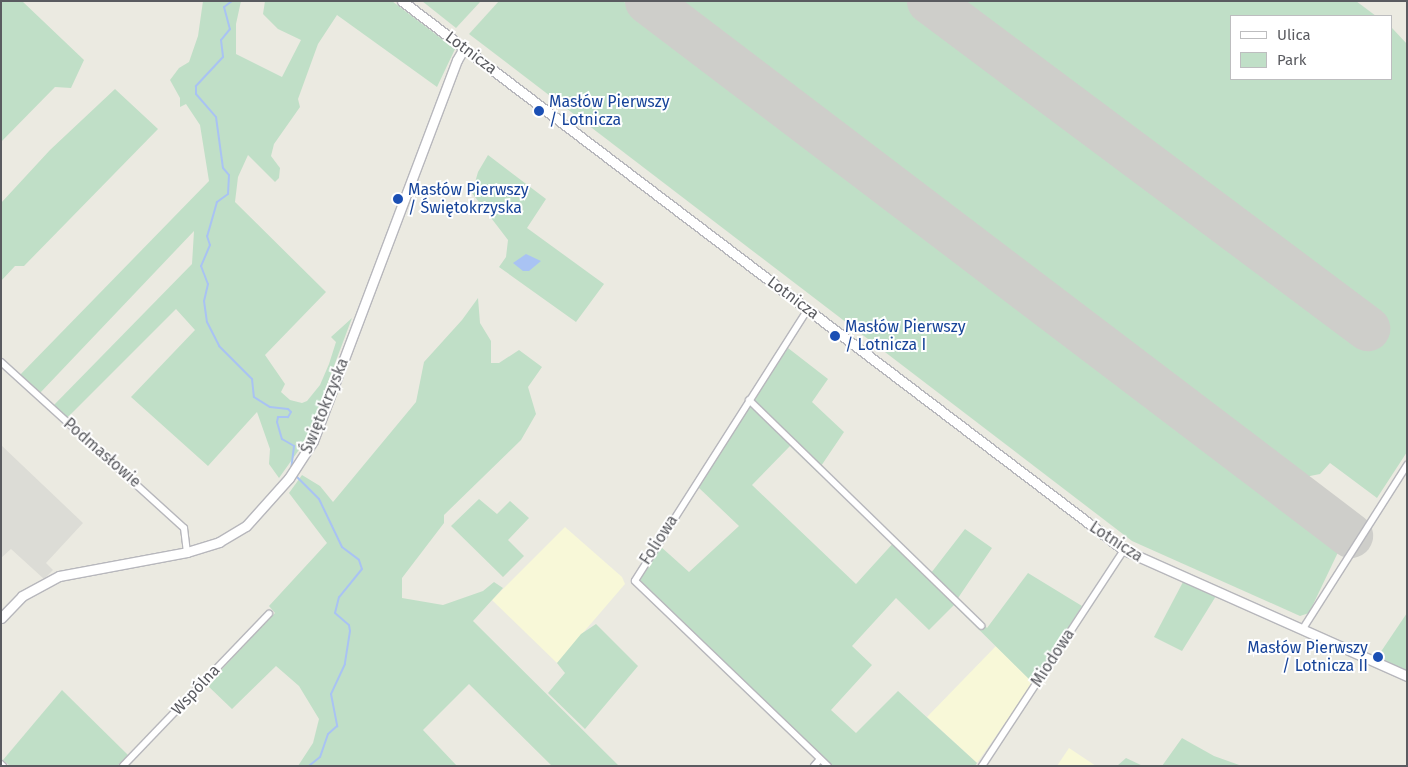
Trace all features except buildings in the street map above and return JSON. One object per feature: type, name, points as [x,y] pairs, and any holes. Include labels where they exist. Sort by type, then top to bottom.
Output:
[{"type":"main road","name":"Lotnicza","points":[[402,1],[1124,550],[1407,676]]},
{"type":"main road","name":"Świętokrzyska","points":[[1,618],[22,596],[59,576],[188,552],[234,535],[289,478],[297,467],[326,409],[456,60],[464,48]]},
{"type":"street","name":"Foliowa","points":[[808,309],[635,581],[820,759]]},
{"type":"street","name":"Podmasłowie","points":[[1,362],[184,528],[188,552]]},
{"type":"street","points":[[749,400],[981,626]]},
{"type":"street","points":[[1302,630],[1407,465]]},
{"type":"street","name":"Miodowa","points":[[982,766],[1124,550]]},
{"type":"street","name":"Wspólna","points":[[123,766],[269,614]]},
{"type":"street","points":[[814,766],[820,759],[828,766]]},
{"type":"shaded area","points":[[1,445],[83,523],[46,563],[53,570],[44,579],[11,549],[1,558]]},
{"type":"shaded area","points":[[565,527],[622,577],[625,584],[557,663],[492,600]]},
{"type":"shaded area","points":[[996,646],[1033,683],[977,763],[927,717]]},
{"type":"shaded area","points":[[1069,748],[1096,766],[1057,766]]},
{"type":"green space","points":[[1,1],[22,1],[84,60],[71,88],[55,87],[1,142]]},
{"type":"green space","points":[[203,1],[241,1],[236,24],[236,54],[282,77],[301,40],[278,29],[263,14],[265,1],[392,1],[455,49],[437,87],[337,15],[318,44],[298,99],[300,107],[274,144],[271,156],[280,168],[279,178],[275,182],[248,155],[238,177],[235,202],[326,292],[265,355],[285,384],[281,392],[290,400],[302,403],[307,401],[320,385],[336,342],[331,337],[352,318],[313,422],[301,447],[279,478],[269,464],[270,449],[257,412],[208,466],[131,397],[195,330],[176,309],[66,419],[19,376],[209,181],[200,125],[186,104],[180,107],[180,98],[170,80],[179,68],[189,62],[198,36]],"holes":[[[194,231],[192,264],[53,406],[40,393]]]},
{"type":"green space","points":[[422,1],[481,1],[456,28]]},
{"type":"green space","points":[[499,1],[623,1],[1341,546],[1309,613],[1300,616],[1132,541],[469,34]]},
{"type":"green space","points":[[674,1],[1356,1],[1375,15],[1230,15],[1230,80],[1393,80],[1393,29],[1407,44],[1407,452],[1377,498],[1330,463],[1320,474],[1300,478]]},
{"type":"green space","points":[[115,89],[158,129],[24,266],[15,266],[1,281],[1,203],[50,150]]},
{"type":"green space","points":[[488,155],[546,199],[527,228],[604,284],[576,322],[499,267],[506,257],[508,240],[472,193],[478,172]]},
{"type":"green space","points":[[478,298],[480,323],[491,341],[491,363],[499,363],[519,350],[542,367],[528,387],[536,414],[521,440],[444,515],[444,523],[402,578],[402,598],[443,605],[483,591],[494,582],[503,588],[473,621],[619,766],[552,766],[469,684],[423,730],[457,766],[298,766],[313,743],[319,719],[299,686],[276,666],[232,709],[207,685],[275,613],[269,606],[327,543],[289,493],[302,475],[320,486],[333,502],[416,402],[424,362],[462,320]]},
{"type":"green space","points":[[788,348],[828,379],[812,402],[844,432],[817,472],[790,446],[752,485],[856,584],[896,540],[931,573],[965,529],[992,548],[958,598],[987,628],[1028,573],[1082,606],[1033,683],[954,605],[929,630],[896,598],[852,646],[872,665],[831,710],[856,733],[898,691],[977,763],[975,766],[833,766],[639,579],[660,546],[689,572],[739,526],[698,487]]},
{"type":"green space","points":[[479,499],[497,514],[510,501],[529,518],[508,540],[524,556],[503,577],[451,526]]},
{"type":"green space","points":[[1183,582],[1216,596],[1182,651],[1154,637]]},
{"type":"green space","points":[[1407,613],[1407,672],[1376,659]]},
{"type":"green space","points":[[596,624],[638,666],[585,729],[548,693],[565,673],[557,663],[581,634]]},
{"type":"green space","points":[[62,690],[128,755],[117,766],[10,766],[3,760]]},
{"type":"green space","points":[[1182,738],[1214,756],[1242,766],[1162,766]]},
{"type":"green space","points":[[1126,758],[1143,766],[1117,766]]},
{"type":"water","points":[[526,254],[541,261],[529,271],[523,271],[513,263]]},
{"type":"waterway","points":[[232,1],[224,7],[230,29],[221,40],[223,57],[196,86],[196,94],[216,117],[223,168],[229,175],[228,194],[217,202],[207,236],[210,245],[201,266],[208,284],[204,301],[207,322],[219,346],[252,379],[254,397],[270,407],[288,409],[291,412],[288,417],[278,417],[277,422],[282,439],[294,446],[291,469]]},
{"type":"waterway","points":[[295,475],[319,499],[342,547],[359,560],[362,569],[339,597],[335,613],[349,625],[350,631],[345,664],[331,694],[337,726],[328,734],[320,757],[309,766]]},
{"type":"runway","points":[[647,1],[1350,535]]},
{"type":"runway","points":[[929,1],[1367,328]]},
{"type":"place","name":"Masłów Pierwszy / Lotnicza","points":[[539,111]]},
{"type":"place","name":"Masłów Pierwszy / Świętokrzyska","points":[[398,199]]},
{"type":"place","name":"Masłów Pierwszy / Lotnicza I","points":[[835,336]]},
{"type":"place","name":"Masłów Pierwszy / Lotnicza II","points":[[1378,657]]}]
